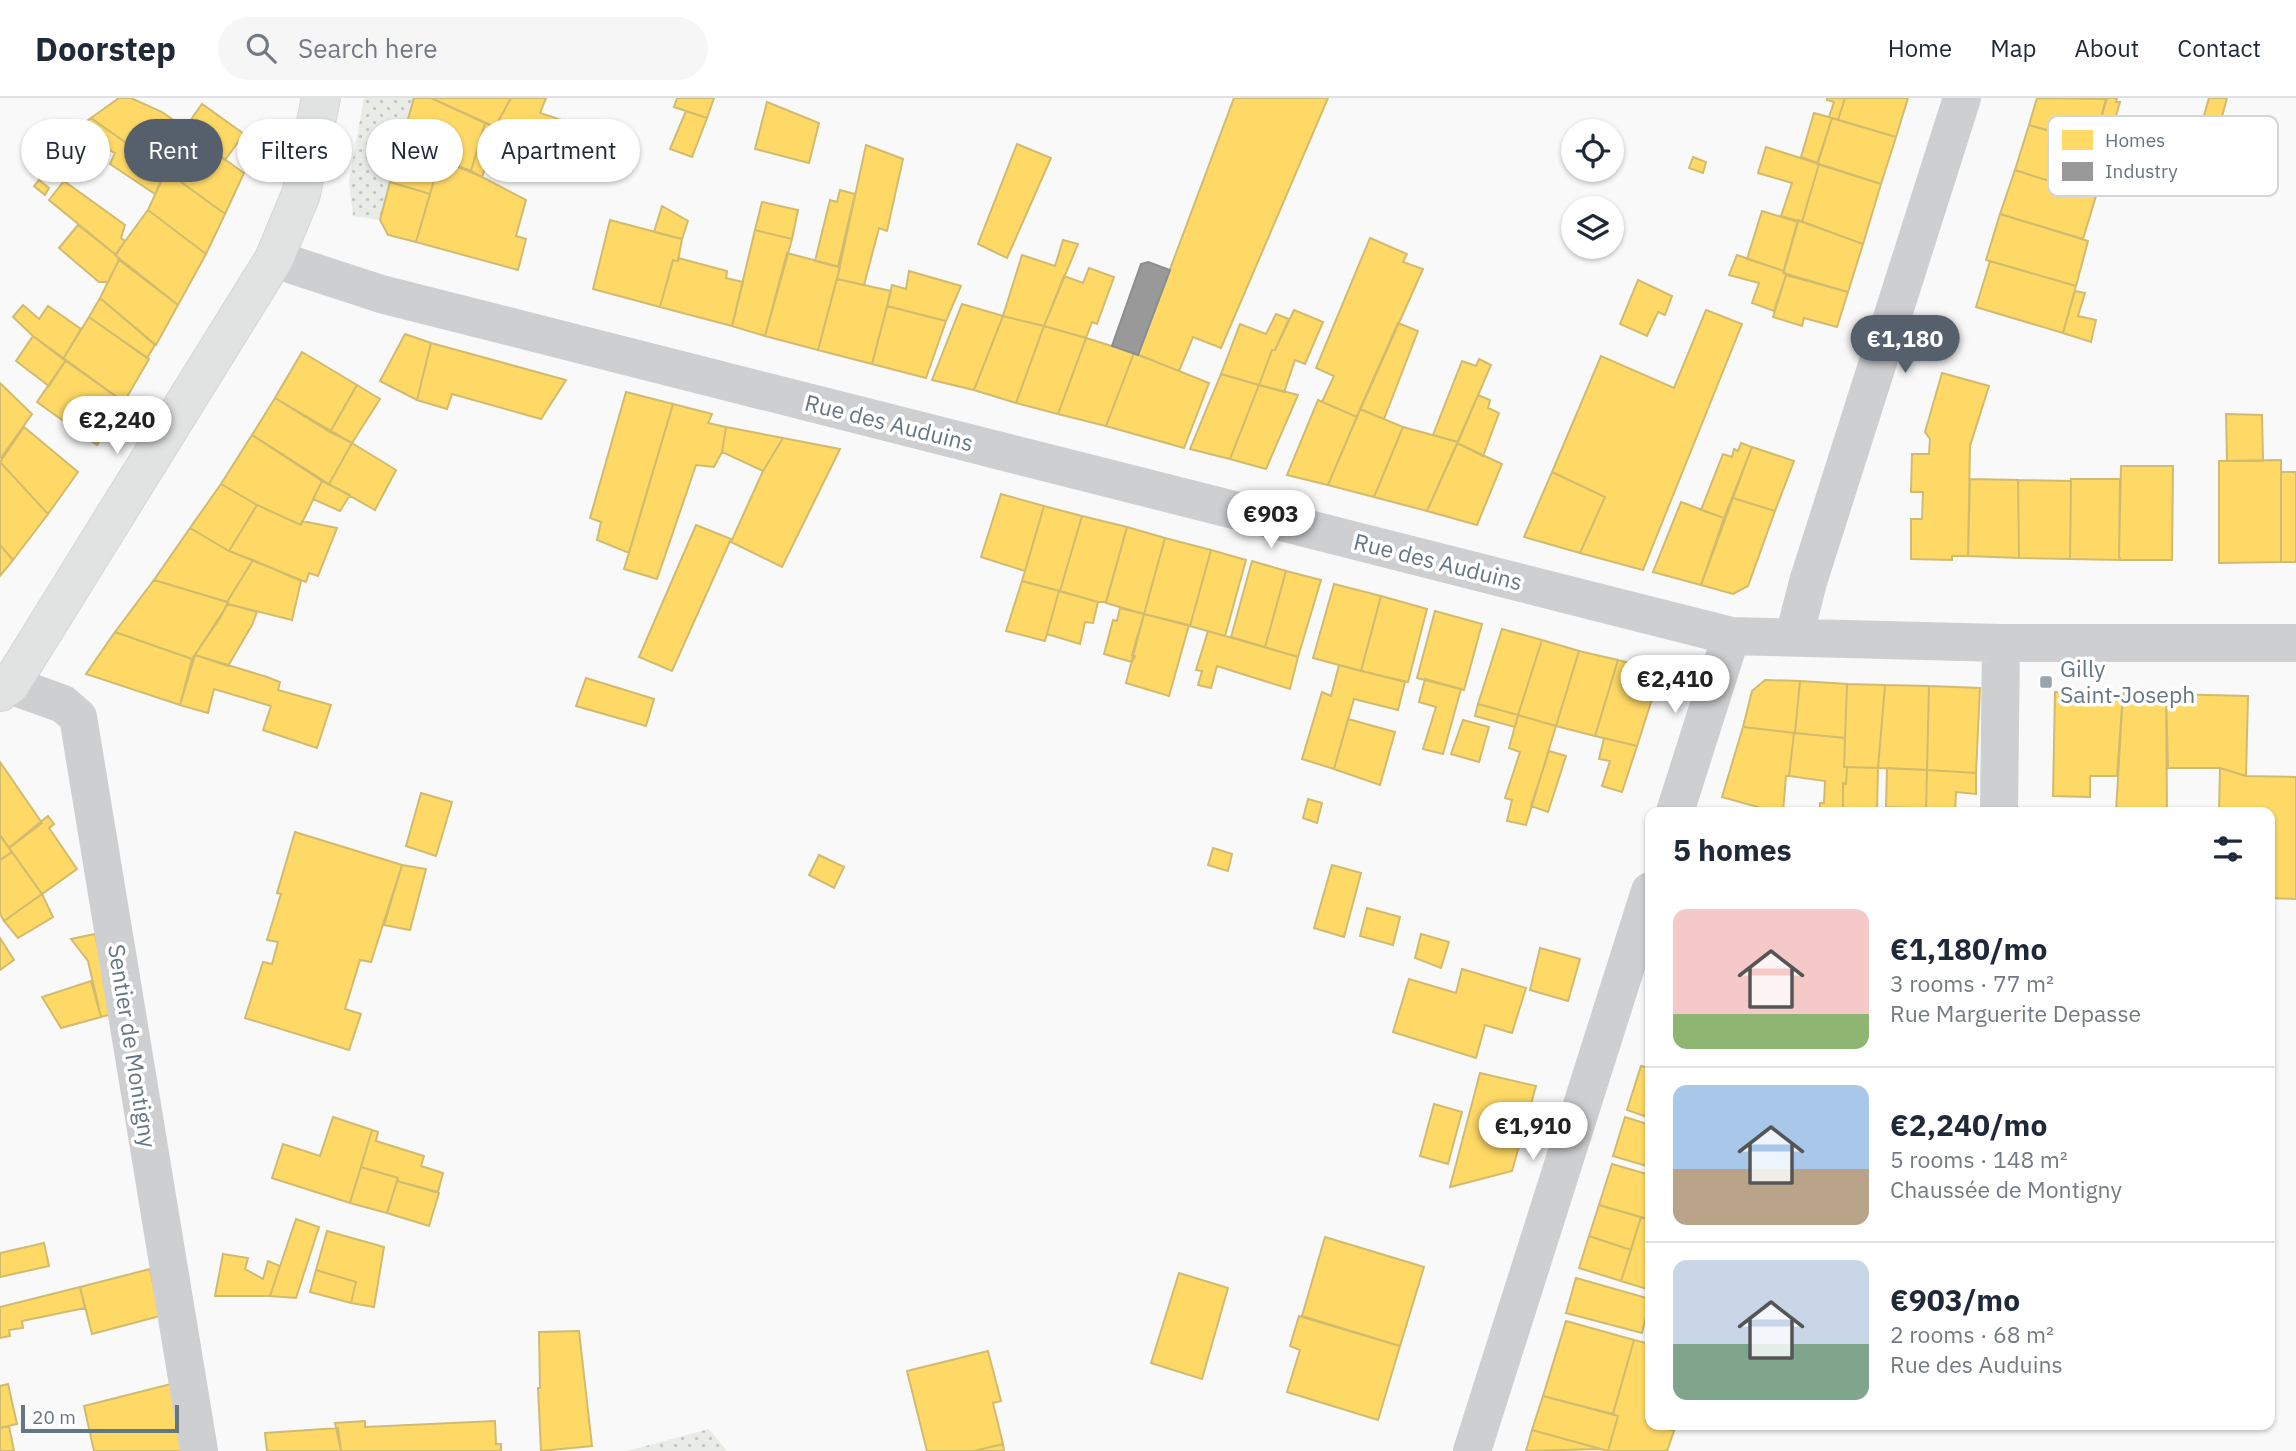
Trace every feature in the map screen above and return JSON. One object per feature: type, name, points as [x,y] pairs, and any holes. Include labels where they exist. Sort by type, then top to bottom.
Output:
[{"type":"main road","points":[[5,689],[274,259],[301,194],[321,98]]},
{"type":"street","points":[[1794,637],[1808,582],[1962,98]]},
{"type":"street","name":"Rue des Auduins","points":[[274,259],[394,297],[1731,636],[2001,643],[2296,643]]},
{"type":"street","points":[[1677,807],[1731,636]]},
{"type":"street","points":[[1999,807],[2001,643]]},
{"type":"street","name":"Sentier de Montigny","points":[[5,689],[63,704],[78,717],[199,1451]]},
{"type":"street","points":[[1472,1451],[1645,907]]},
{"type":"shaded area","points":[[364,98],[414,98],[408,119],[366,119],[366,182],[391,182],[380,220],[353,216],[349,182],[352,182],[352,164]]},
{"type":"shaded area","points":[[709,1429],[727,1451],[627,1451]]},
{"type":"building: Homes","points":[[119,98],[131,98],[172,119],[124,119],[124,141],[110,131],[110,119],[91,118]]},
{"type":"building: Homes","points":[[414,98],[431,98],[477,119],[477,150],[471,171],[463,168],[463,119],[408,119]]},
{"type":"building: Homes","points":[[431,98],[511,98],[499,119],[477,119]]},
{"type":"building: Homes","points":[[511,98],[546,98],[540,113],[558,119],[499,119]]},
{"type":"building: Homes","points":[[677,98],[714,98],[707,118],[674,107]]},
{"type":"building: Homes","points":[[1234,98],[1328,98],[1221,348],[1193,337],[1179,371],[1138,355]]},
{"type":"building: Homes","points":[[1827,98],[1845,98],[1838,120],[1829,117],[1834,102]]},
{"type":"building: Homes","points":[[1845,98],[1908,98],[1896,137],[1838,120]]},
{"type":"building: Homes","points":[[2037,98],[2106,99],[2101,116],[2048,116],[2048,130],[2029,125]]},
{"type":"building: Homes","points":[[2107,98],[2117,98],[2116,102],[2120,102],[2116,116],[2102,116]]},
{"type":"building: Homes","points":[[2209,98],[2227,98],[2222,116],[2204,116]]},
{"type":"building: Homes","points":[[767,102],[819,123],[809,163],[755,149]]},
{"type":"building: Homes","points":[[202,104],[223,119],[191,119]]},
{"type":"building: Homes","points":[[686,111],[707,118],[692,157],[670,149]]},
{"type":"building: Homes","points":[[1814,113],[1832,118],[1818,163],[1801,157]]},
{"type":"building: Homes","points":[[1832,118],[1896,137],[1881,184],[1817,164]]},
{"type":"building: Homes","points":[[223,119],[237,129],[237,144],[225,160]]},
{"type":"building: Homes","points":[[2029,125],[2048,131],[2048,181],[2015,170]]},
{"type":"building: Homes","points":[[110,131],[124,141],[124,173],[110,164],[115,153],[110,150]]},
{"type":"building: Homes","points":[[1017,144],[1051,158],[1007,258],[978,244]]},
{"type":"building: Homes","points":[[866,145],[903,159],[887,231],[879,228],[864,285],[837,279]]},
{"type":"building: Homes","points":[[1766,147],[1819,164],[1802,222],[1781,216],[1792,183],[1758,173]]},
{"type":"building: Homes","points":[[477,150],[477,174],[471,171]]},
{"type":"building: Homes","points":[[1693,157],[1706,162],[1703,173],[1689,168]]},
{"type":"building: Homes","points":[[223,158],[237,168],[237,182],[240,182],[225,214],[181,182],[223,182]]},
{"type":"building: Homes","points":[[1819,164],[1881,184],[1863,244],[1802,222]]},
{"type":"building: Homes","points":[[463,169],[477,175],[477,182],[492,182],[526,200],[516,236],[526,239],[518,270],[416,242],[433,182],[463,182]]},
{"type":"building: Homes","points":[[2015,170],[2048,181],[2048,196],[2096,196],[2083,239],[2000,214]]},
{"type":"building: Homes","points":[[42,182],[49,188],[45,195],[34,186]]},
{"type":"building: Homes","points":[[65,182],[125,225],[121,238],[125,241],[116,255],[49,200]]},
{"type":"building: Homes","points":[[137,182],[161,182],[155,194]]},
{"type":"building: Homes","points":[[161,182],[181,182],[225,214],[206,254],[148,210]]},
{"type":"building: Homes","points":[[390,182],[433,182],[430,194]]},
{"type":"building: Homes","points":[[390,182],[430,194],[416,242],[388,235],[380,220]]},
{"type":"building: Homes","points":[[840,190],[855,194],[838,267],[815,261],[830,200],[837,202]]},
{"type":"building: Homes","points":[[762,202],[798,210],[792,239],[755,230]]},
{"type":"building: Homes","points":[[662,206],[688,221],[682,239],[654,232]]},
{"type":"building: Homes","points":[[148,210],[206,254],[178,305],[115,255]]},
{"type":"building: Homes","points":[[1762,211],[1798,222],[1784,271],[1747,259]]},
{"type":"building: Homes","points":[[2000,214],[2088,241],[2076,286],[1986,260]]},
{"type":"building: Homes","points":[[610,220],[682,239],[678,261],[673,260],[660,307],[593,289]]},
{"type":"building: Homes","points":[[1798,220],[1863,244],[1848,292],[1783,273]]},
{"type":"building: Homes","points":[[78,225],[119,260],[108,282],[99,282],[59,248]]},
{"type":"building: Homes","points":[[755,230],[792,239],[765,336],[732,326]]},
{"type":"building: Homes","points":[[1370,238],[1407,254],[1403,262],[1423,269],[1357,417],[1322,402],[1334,376],[1316,368]]},
{"type":"building: Homes","points":[[1063,240],[1078,244],[1044,326],[1003,316],[1022,255],[1055,266]]},
{"type":"building: Homes","points":[[787,253],[840,267],[818,350],[765,336]]},
{"type":"building: Homes","points":[[1737,255],[1784,271],[1786,275],[1774,311],[1752,303],[1759,283],[1729,275]]},
{"type":"building: Homes","points":[[678,258],[727,271],[726,278],[743,282],[732,326],[660,307],[673,260],[678,261]]},
{"type":"building: Homes","points":[[119,260],[178,305],[156,345],[100,298]]},
{"type":"building: Homes","points":[[1990,261],[2076,286],[2063,333],[1976,307]]},
{"type":"building: Homes","points":[[1089,268],[1114,277],[1097,324],[1092,322],[1086,338],[1044,326],[1064,276],[1083,283]]},
{"type":"building: Homes","points":[[909,271],[961,286],[946,321],[887,306],[892,285],[906,289]]},
{"type":"building: Homes","points":[[1786,275],[1848,292],[1837,327],[1804,318],[1802,326],[1773,317]]},
{"type":"building: Homes","points":[[837,279],[891,291],[872,364],[818,350]]},
{"type":"building: Homes","points":[[1638,280],[1672,296],[1665,315],[1658,312],[1647,336],[1620,324]]},
{"type":"building: Homes","points":[[2075,291],[2085,293],[2078,316],[2096,320],[2091,342],[2063,333]]},
{"type":"building: Homes","points":[[100,298],[155,345],[147,358],[89,317]]},
{"type":"building: Homes","points":[[962,304],[1003,316],[974,390],[932,380]]},
{"type":"building: Homes","points":[[23,305],[39,319],[48,306],[81,329],[63,359],[13,317]]},
{"type":"building: Homes","points":[[887,306],[946,321],[926,378],[872,364]]},
{"type":"building: Homes","points":[[1294,310],[1323,322],[1305,364],[1295,360],[1284,392],[1259,385],[1272,350],[1275,350]]},
{"type":"building: Homes","points":[[1706,310],[1742,324],[1643,570],[1580,553],[1605,497],[1552,472],[1601,356],[1674,388]]},
{"type":"building: Homes","points":[[1276,314],[1289,319],[1275,350],[1272,350],[1259,385],[1221,374],[1240,324],[1266,334]]},
{"type":"building: Homes","points":[[1003,316],[1044,326],[1016,403],[974,390]]},
{"type":"building: Homes","points":[[89,317],[149,359],[124,402],[63,359]]},
{"type":"building: Homes","points":[[1398,323],[1418,331],[1384,419],[1360,409]]},
{"type":"building: Homes","points":[[1044,326],[1086,338],[1058,414],[1016,403]]},
{"type":"building: Homes","points":[[405,334],[431,343],[417,400],[380,381]]},
{"type":"building: Homes","points":[[33,336],[66,360],[49,386],[16,361]]},
{"type":"building: Homes","points":[[1086,338],[1134,353],[1106,426],[1058,414]]},
{"type":"building: Homes","points":[[431,343],[566,380],[541,419],[452,394],[447,409],[417,400]]},
{"type":"building: Homes","points":[[302,352],[357,385],[330,432],[275,398]]},
{"type":"building: Homes","points":[[1134,353],[1209,383],[1184,448],[1106,426]]},
{"type":"building: Homes","points":[[1479,359],[1491,365],[1458,442],[1433,435],[1462,361],[1476,366]]},
{"type":"building: Homes","points":[[66,360],[124,402],[97,445],[37,402]]},
{"type":"building: Homes","points":[[1942,373],[1989,386],[1970,446],[1968,556],[1952,556],[1952,560],[1911,559],[1911,519],[1922,519],[1923,492],[1911,492],[1912,454],[1929,454],[1930,439],[1925,432]]},
{"type":"building: Homes","points":[[1221,374],[1259,385],[1230,459],[1190,449]]},
{"type":"building: Homes","points":[[0,383],[32,414],[1,458],[0,457]]},
{"type":"building: Homes","points":[[357,385],[380,399],[352,443],[330,432]]},
{"type":"building: Homes","points":[[1259,385],[1298,395],[1266,469],[1230,459]]},
{"type":"building: Homes","points":[[626,392],[673,404],[629,553],[597,540],[601,522],[590,518]]},
{"type":"building: Homes","points":[[1478,395],[1490,400],[1488,408],[1499,413],[1483,456],[1457,443]]},
{"type":"building: Homes","points":[[275,398],[352,443],[329,484],[252,435]]},
{"type":"building: Homes","points":[[1318,400],[1357,417],[1328,485],[1287,475]]},
{"type":"building: Homes","points":[[673,404],[712,414],[708,423],[726,427],[722,452],[714,467],[696,465],[657,579],[624,569]]},
{"type":"building: Homes","points":[[1360,409],[1403,427],[1374,497],[1328,485]]},
{"type":"building: Homes","points":[[2226,414],[2262,415],[2263,461],[2227,461]]},
{"type":"building: Homes","points":[[24,427],[78,472],[48,514],[0,462]]},
{"type":"building: Homes","points":[[726,427],[783,438],[763,471],[722,452]]},
{"type":"building: Homes","points":[[1403,427],[1458,442],[1427,511],[1374,497]]},
{"type":"building: Homes","points":[[252,435],[322,481],[301,525],[257,505],[221,484]]},
{"type":"building: Homes","points":[[783,438],[840,449],[782,567],[731,542],[763,471]]},
{"type":"building: Homes","points":[[352,443],[396,470],[375,510],[329,484]]},
{"type":"building: Homes","points":[[1457,443],[1502,464],[1477,525],[1427,511]]},
{"type":"building: Homes","points":[[1741,443],[1752,447],[1724,518],[1701,510],[1723,454],[1732,457],[1734,449],[1738,451]]},
{"type":"building: Homes","points":[[1752,447],[1794,461],[1775,511],[1733,498]]},
{"type":"building: Homes","points":[[2281,460],[2281,562],[2219,563],[2219,461]]},
{"type":"building: Homes","points":[[0,462],[48,514],[13,560],[0,545]]},
{"type":"building: Homes","points":[[2121,466],[2173,466],[2172,560],[2121,560],[2119,557]]},
{"type":"building: Homes","points":[[1552,472],[1605,497],[1580,553],[1524,537]]},
{"type":"building: Homes","points":[[2281,472],[2296,472],[2296,562],[2281,562]]},
{"type":"building: Homes","points":[[1970,479],[2018,480],[2019,558],[1968,556]]},
{"type":"building: Homes","points":[[2071,479],[2120,479],[2121,560],[2070,559]]},
{"type":"building: Homes","points":[[2018,480],[2071,481],[2070,559],[2019,558]]},
{"type":"building: Homes","points":[[322,481],[350,495],[340,511],[313,499]]},
{"type":"building: Homes","points":[[221,484],[257,505],[229,551],[190,528]]},
{"type":"building: Homes","points":[[1001,494],[1044,506],[1025,571],[981,557]]},
{"type":"building: Homes","points":[[1733,498],[1775,511],[1748,586],[1733,594],[1701,585]]},
{"type":"building: Homes","points":[[1681,502],[1724,518],[1701,585],[1653,572]]},
{"type":"building: Homes","points":[[257,505],[301,525],[302,521],[337,528],[318,576],[309,573],[306,582],[229,551]]},
{"type":"building: Homes","points":[[1044,506],[1082,516],[1060,591],[1022,581]]},
{"type":"building: Homes","points":[[1082,516],[1127,527],[1106,602],[1060,591]]},
{"type":"building: Homes","points":[[696,525],[731,539],[672,671],[639,657]]},
{"type":"building: Homes","points":[[1127,527],[1165,538],[1144,614],[1106,603]]},
{"type":"building: Homes","points":[[190,528],[229,551],[253,560],[227,602],[154,580]]},
{"type":"building: Homes","points":[[1165,538],[1211,550],[1190,626],[1144,614]]},
{"type":"building: Homes","points":[[0,545],[13,560],[0,576]]},
{"type":"building: Homes","points":[[1211,550],[1246,560],[1225,636],[1190,626]]},
{"type":"building: Homes","points":[[253,560],[301,581],[292,620],[228,604]]},
{"type":"building: Homes","points":[[1252,561],[1286,571],[1265,647],[1231,637]]},
{"type":"building: Homes","points":[[1286,571],[1321,580],[1298,657],[1265,647]]},
{"type":"building: Homes","points":[[154,580],[228,602],[192,659],[115,632]]},
{"type":"building: Homes","points":[[1022,581],[1059,591],[1045,641],[1006,631]]},
{"type":"building: Homes","points":[[1334,584],[1381,596],[1361,671],[1313,658]]},
{"type":"building: Homes","points":[[1059,591],[1098,602],[1093,623],[1085,622],[1080,644],[1047,634]]},
{"type":"building: Homes","points":[[1381,596],[1427,609],[1408,682],[1361,671]]},
{"type":"building: Homes","points":[[228,604],[257,612],[228,666],[195,655]]},
{"type":"building: Homes","points":[[1120,608],[1144,614],[1132,662],[1104,654],[1113,620],[1117,621]]},
{"type":"building: Homes","points":[[1435,611],[1482,624],[1464,690],[1417,678]]},
{"type":"building: Homes","points":[[1144,614],[1189,625],[1169,696],[1126,683]]},
{"type":"building: Homes","points":[[1502,629],[1542,640],[1518,715],[1478,704]]},
{"type":"building: Homes","points":[[1208,631],[1298,657],[1290,689],[1217,666],[1211,688],[1198,685],[1202,671],[1196,670]]},
{"type":"building: Homes","points":[[115,632],[192,659],[180,705],[86,674]]},
{"type":"building: Homes","points":[[1542,640],[1579,651],[1556,726],[1518,715]]},
{"type":"building: Homes","points":[[1579,651],[1618,660],[1595,736],[1556,726]]},
{"type":"building: Homes","points":[[195,655],[280,682],[278,690],[331,705],[317,748],[263,730],[271,706],[214,689],[208,713],[180,705]]},
{"type":"building: Homes","points":[[1618,660],[1661,671],[1637,746],[1595,736]]},
{"type":"building: Homes","points":[[1339,665],[1405,682],[1398,710],[1354,699],[1334,769],[1302,759],[1322,692],[1331,696]]},
{"type":"building: Homes","points":[[586,678],[654,699],[646,726],[576,706]]},
{"type":"building: Homes","points":[[1425,679],[1461,689],[1443,754],[1423,749],[1436,707],[1419,702]]},
{"type":"building: Homes","points":[[1765,680],[1800,681],[1795,733],[1743,727],[1752,691]]},
{"type":"building: Homes","points":[[1800,681],[1847,684],[1845,738],[1795,733]]},
{"type":"building: Homes","points":[[1847,684],[1885,685],[1878,768],[1844,767]]},
{"type":"building: Homes","points":[[1885,685],[1929,686],[1927,770],[1878,768]]},
{"type":"building: Homes","points":[[1929,686],[1980,688],[1976,773],[1927,770]]},
{"type":"building: Homes","points":[[2055,692],[2123,693],[2117,776],[2090,776],[2090,797],[2053,796]]},
{"type":"building: Homes","points":[[2123,693],[2166,694],[2167,807],[2116,807]]},
{"type":"building: Homes","points":[[2166,694],[2248,696],[2246,776],[2220,768],[2168,768]]},
{"type":"building: Homes","points":[[1478,704],[1518,715],[1515,727],[1475,716]]},
{"type":"building: Homes","points":[[1518,715],[1556,726],[1526,825],[1507,821],[1512,800],[1505,798],[1520,752],[1509,748]]},
{"type":"building: Homes","points":[[1348,719],[1395,732],[1380,785],[1334,769]]},
{"type":"building: Homes","points":[[1463,720],[1489,727],[1479,762],[1451,754]]},
{"type":"building: Homes","points":[[1743,727],[1794,733],[1783,807],[1758,807],[1722,797]]},
{"type":"building: Homes","points":[[1794,733],[1845,738],[1844,767],[1847,767],[1846,784],[1843,783],[1843,807],[1820,807],[1820,803],[1824,803],[1825,781],[1789,776]]},
{"type":"building: Homes","points":[[1604,738],[1637,746],[1622,792],[1602,786],[1610,761],[1599,759]]},
{"type":"building: Homes","points":[[1549,751],[1566,756],[1548,812],[1531,806]]},
{"type":"building: Homes","points":[[0,762],[42,823],[9,848],[0,835]]},
{"type":"building: Homes","points":[[1847,767],[1878,768],[1877,807],[1843,807],[1843,783],[1846,784]]},
{"type":"building: Homes","points":[[1887,768],[1927,770],[1926,807],[1886,807]]},
{"type":"building: Homes","points":[[2220,768],[2246,776],[2296,777],[2296,899],[2275,898],[2275,807],[2219,807]]},
{"type":"building: Homes","points":[[1927,770],[1976,773],[1976,794],[1956,792],[1955,807],[1926,807]]},
{"type":"building: Homes","points":[[421,793],[452,802],[436,856],[406,846]]},
{"type":"building: Homes","points":[[1308,799],[1322,803],[1317,823],[1303,818]]},
{"type":"building: Homes","points":[[48,816],[54,824],[49,828],[77,869],[42,894],[9,848]]},
{"type":"building: Homes","points":[[295,832],[402,865],[371,962],[360,960],[345,1009],[361,1014],[349,1050],[245,1018],[263,962],[272,964],[278,942],[267,940],[281,894],[277,893]]},
{"type":"building: Homes","points":[[0,835],[12,852],[0,860]]},
{"type":"building: Homes","points":[[1213,848],[1232,854],[1228,871],[1208,865]]},
{"type":"building: Homes","points":[[12,852],[42,894],[4,921],[0,914],[0,860]]},
{"type":"building: Homes","points":[[819,855],[844,867],[834,888],[809,875]]},
{"type":"building: Homes","points":[[402,865],[426,869],[410,930],[384,925]]},
{"type":"building: Homes","points":[[1332,865],[1361,873],[1344,937],[1314,928]]},
{"type":"building: Homes","points":[[42,894],[53,917],[18,938],[4,921]]},
{"type":"building: Homes","points":[[1367,908],[1400,917],[1393,945],[1360,936]]},
{"type":"building: Homes","points":[[95,934],[112,1014],[101,1017],[88,961],[71,939]]},
{"type":"building: Homes","points":[[1421,934],[1449,942],[1441,968],[1415,958]]},
{"type":"building: Homes","points":[[0,938],[14,960],[0,970]]},
{"type":"building: Homes","points":[[1540,948],[1580,959],[1568,1001],[1530,990]]},
{"type":"building: Homes","points":[[1462,969],[1526,988],[1512,1033],[1485,1025],[1476,1058],[1393,1032],[1409,979],[1456,993]]},
{"type":"building: Homes","points":[[91,981],[101,1017],[61,1028],[42,997]]},
{"type":"building: Homes","points":[[1641,1066],[1645,1067],[1645,1116],[1627,1110]]},
{"type":"building: Homes","points":[[1480,1073],[1536,1086],[1512,1171],[1450,1187]]},
{"type":"building: Homes","points":[[1434,1104],[1462,1112],[1448,1164],[1420,1156]]},
{"type":"building: Homes","points":[[333,1117],[372,1130],[350,1203],[272,1178],[283,1144],[320,1156]]},
{"type":"building: Homes","points":[[1625,1117],[1645,1123],[1645,1166],[1613,1156]]},
{"type":"building: Homes","points":[[372,1130],[378,1132],[376,1141],[424,1156],[421,1166],[443,1173],[438,1192],[397,1181],[398,1178],[361,1167]]},
{"type":"building: Homes","points":[[1612,1164],[1645,1174],[1645,1219],[1599,1205]]},
{"type":"building: Homes","points":[[361,1167],[398,1178],[387,1213],[350,1203]]},
{"type":"building: Homes","points":[[397,1181],[439,1193],[429,1226],[387,1213]]},
{"type":"building: Homes","points":[[1599,1205],[1641,1217],[1631,1250],[1589,1236]]},
{"type":"building: Homes","points":[[1641,1217],[1645,1218],[1645,1288],[1621,1281]]},
{"type":"building: Homes","points":[[296,1219],[319,1227],[296,1298],[270,1296]]},
{"type":"building: Homes","points":[[327,1231],[384,1247],[374,1307],[351,1303],[356,1282],[316,1270]]},
{"type":"building: Homes","points":[[1589,1236],[1631,1250],[1621,1281],[1579,1268]]},
{"type":"building: Homes","points":[[1325,1237],[1424,1267],[1400,1346],[1302,1316]]},
{"type":"building: Homes","points":[[44,1243],[49,1266],[0,1277],[0,1253]]},
{"type":"building: Homes","points":[[223,1254],[248,1258],[245,1269],[263,1279],[268,1261],[280,1266],[270,1296],[215,1296]]},
{"type":"building: Homes","points":[[150,1269],[160,1316],[92,1334],[80,1287]]},
{"type":"building: Homes","points":[[316,1270],[356,1282],[351,1303],[310,1292]]},
{"type":"building: Homes","points":[[1179,1273],[1228,1288],[1202,1379],[1151,1363]]},
{"type":"building: Homes","points":[[1576,1278],[1645,1298],[1642,1333],[1566,1313]]},
{"type":"building: Homes","points":[[80,1287],[85,1308],[22,1321],[23,1328],[9,1330],[10,1336],[0,1338],[0,1307]]},
{"type":"building: Homes","points":[[1299,1316],[1400,1346],[1378,1420],[1287,1392],[1300,1350],[1290,1346]]},
{"type":"building: Homes","points":[[1566,1321],[1634,1340],[1613,1414],[1543,1396]]},
{"type":"building: Homes","points":[[579,1331],[592,1446],[541,1451],[539,1332]]},
{"type":"building: Homes","points":[[1634,1340],[1645,1343],[1645,1430],[1674,1431],[1667,1451],[1608,1451],[1618,1416],[1613,1414]]},
{"type":"building: Homes","points":[[988,1351],[1001,1401],[993,1403],[1003,1444],[974,1451],[927,1451],[907,1371]]},
{"type":"building: Homes","points":[[8,1384],[17,1424],[0,1428],[0,1386]]},
{"type":"building: Homes","points":[[171,1384],[182,1451],[94,1451],[84,1406]]},
{"type":"building: Homes","points":[[1543,1396],[1618,1416],[1608,1451],[1532,1430]]},
{"type":"building: Homes","points":[[365,1421],[365,1427],[495,1421],[496,1444],[501,1444],[501,1451],[341,1451],[335,1423]]},
{"type":"building: Homes","points":[[9,1426],[14,1451],[0,1451],[0,1428]]},
{"type":"building: Homes","points":[[338,1428],[341,1451],[267,1451],[265,1433]]},
{"type":"building: Homes","points":[[1532,1430],[1601,1449],[1526,1451]]},
{"type":"building: Homes","points":[[1003,1444],[1004,1451],[974,1451]]},
{"type":"building: Industry","points":[[1148,262],[1170,270],[1138,355],[1112,346],[1141,264]]},
{"type":"place","name":"Gilly Saint-Joseph","points":[[2046,682]]}]
